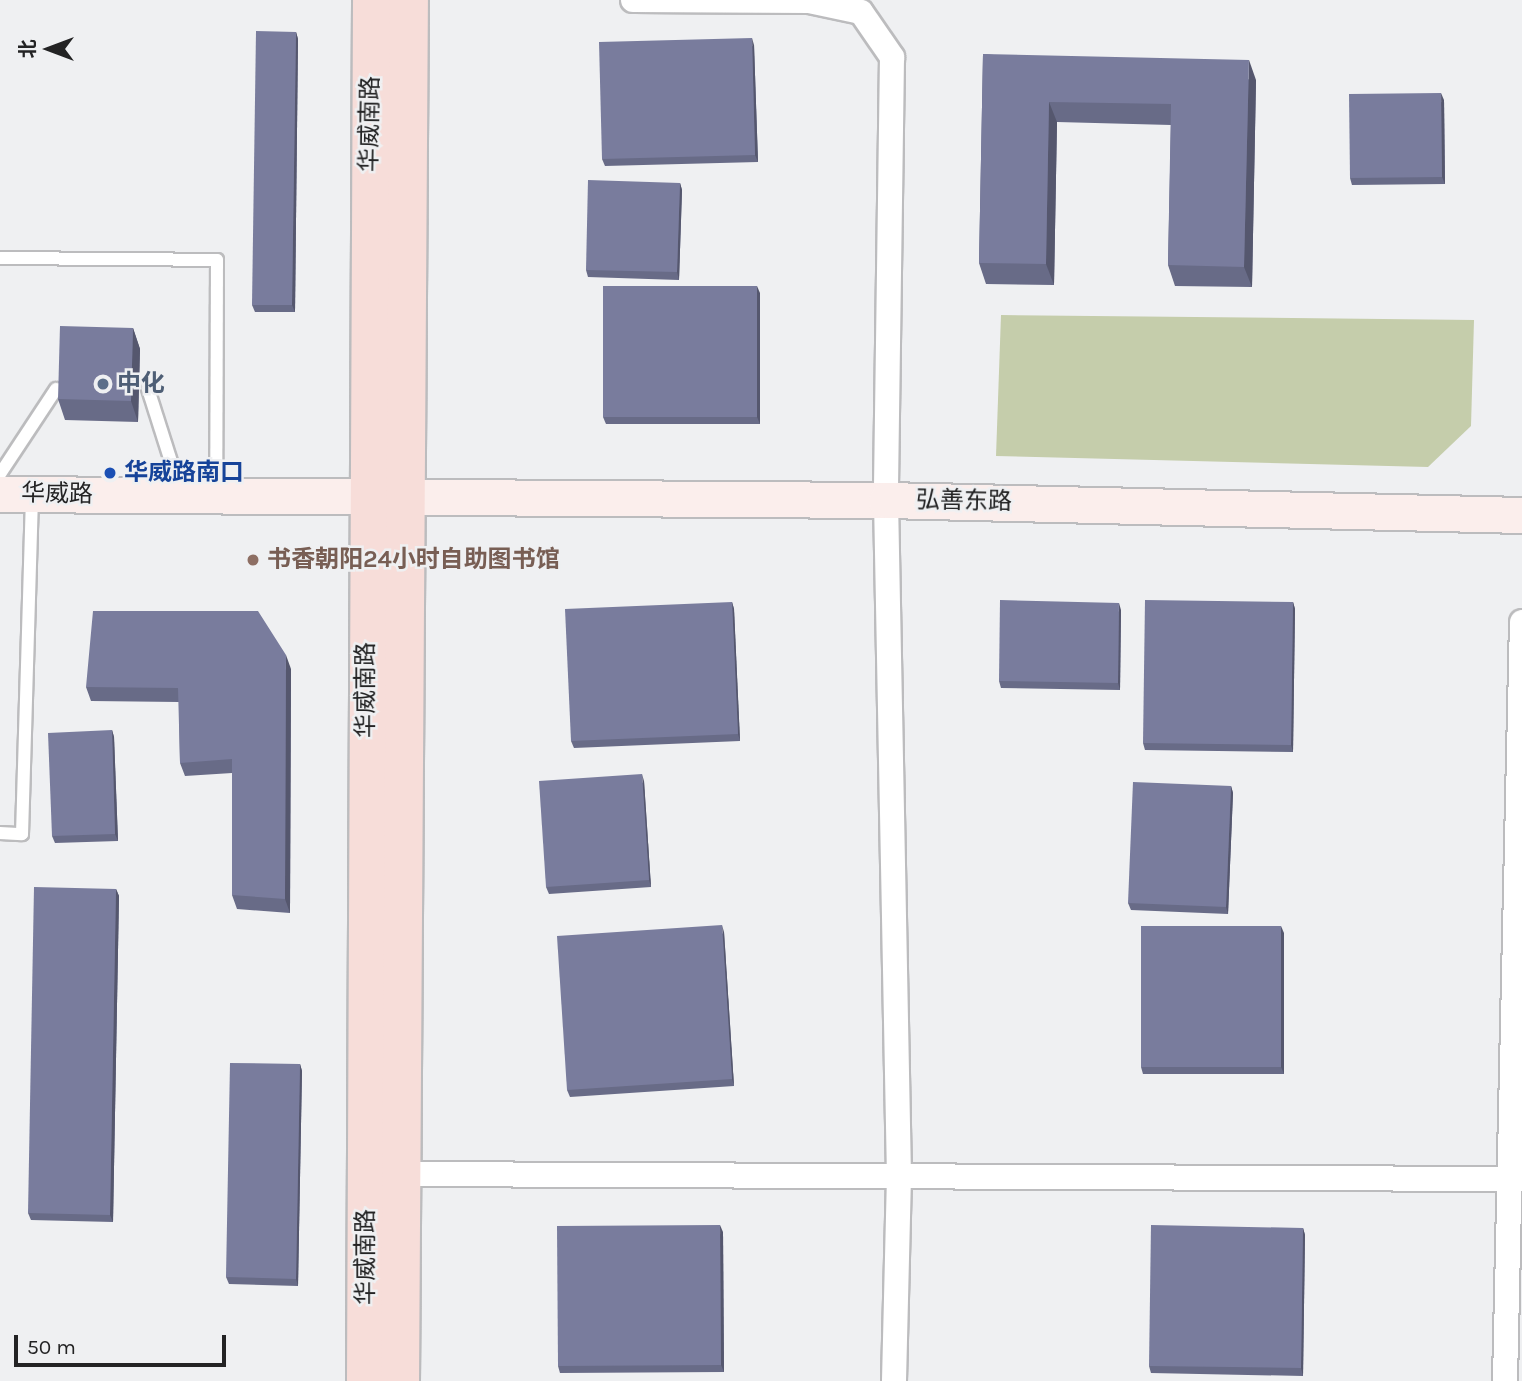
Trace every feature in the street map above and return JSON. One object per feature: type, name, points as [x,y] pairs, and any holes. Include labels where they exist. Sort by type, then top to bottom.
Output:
[{"type":"main road","name":"华威南路","points":[[366,1381],[366,500],[372,0]]},
{"type":"main road","name":"华威南路","points":[[400,1381],[409,0]]},
{"type":"street","points":[[633,0],[822,4],[861,12],[892,57],[886,500],[899,1177],[894,1381]]},
{"type":"street","name":"华威路","points":[[16,494],[366,500]]},
{"type":"street","name":"弘善东路","points":[[366,500],[886,500],[1522,515]]},
{"type":"street","points":[[1505,1381],[1516,1179],[1522,622]]},
{"type":"street","points":[[401,1174],[1516,1179]]},
{"type":"lane","points":[[0,258],[217,260],[216,497]]},
{"type":"lane","points":[[0,474],[56,389]]},
{"type":"lane","points":[[149,389],[182,496]]},
{"type":"lane","points":[[0,834],[22,834],[16,494]]},
{"type":"green space","points":[[1001,315],[1474,320],[1471,426],[1428,467],[996,456]]},
{"type":"building","points":[[256,31],[296,32],[292,305],[252,305]]},
{"type":"building","points":[[752,38],[755,155],[602,159],[599,42]]},
{"type":"building","points":[[983,54],[1249,60],[1244,267],[1168,265],[1171,104],[1049,102],[1046,264],[979,263]]},
{"type":"building","points":[[1441,93],[1442,177],[1350,178],[1349,94]]},
{"type":"building","points":[[588,180],[680,183],[677,272],[586,270]]},
{"type":"building","points":[[603,286],[757,286],[757,417],[603,417]]},
{"type":"building","name":"中化","points":[[60,326],[133,328],[131,401],[58,399]]},
{"type":"building","points":[[1000,600],[1119,603],[1118,683],[999,681]]},
{"type":"building","points":[[1145,600],[1293,602],[1291,745],[1143,743]]},
{"type":"building","points":[[732,602],[738,734],[571,741],[565,609]]},
{"type":"building","points":[[93,611],[258,611],[286,655],[285,899],[232,895],[232,759],[180,763],[178,688],[86,687]]},
{"type":"building","points":[[112,730],[115,834],[52,836],[48,733]]},
{"type":"building","points":[[642,774],[649,880],[546,887],[539,781]]},
{"type":"building","points":[[1133,782],[1231,786],[1226,907],[1128,903]]},
{"type":"building","points":[[34,887],[116,889],[110,1215],[28,1213]]},
{"type":"building","points":[[722,925],[732,1079],[567,1090],[557,936]]},
{"type":"building","points":[[1141,926],[1281,926],[1281,1067],[1141,1067]]},
{"type":"building","points":[[230,1063],[300,1064],[296,1279],[226,1277]]},
{"type":"building","points":[[720,1225],[721,1365],[558,1366],[557,1226]]},
{"type":"building","points":[[1151,1225],[1303,1228],[1301,1368],[1149,1366]]},
{"type":"place","name":"中化","points":[[103,384]]},
{"type":"place","name":"华威路南口","points":[[110,473]]},
{"type":"place","name":"书香朝阳24小时自助图书馆","points":[[253,560]]}]
